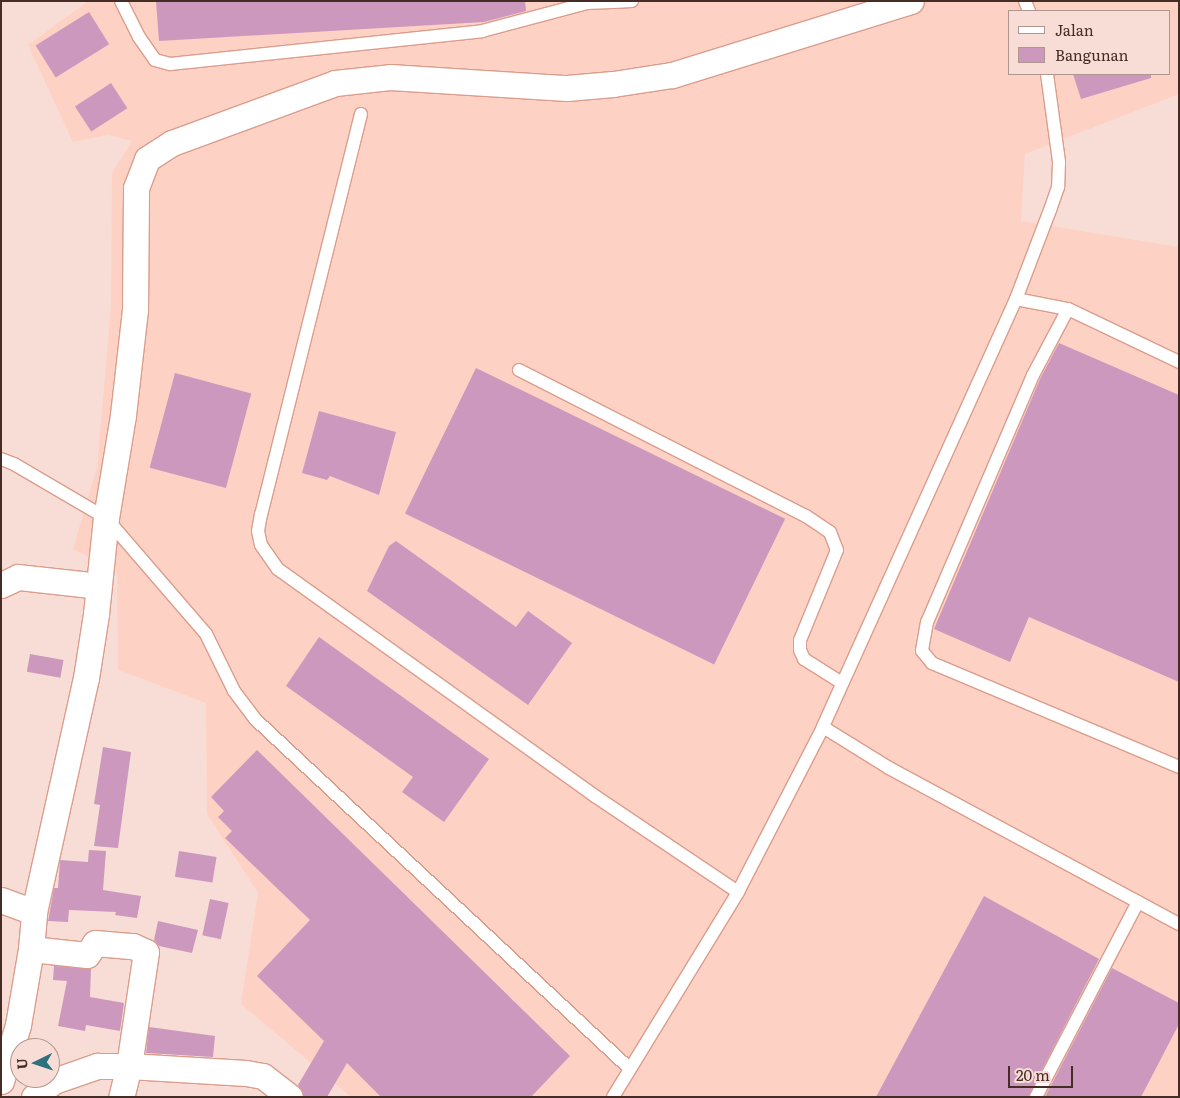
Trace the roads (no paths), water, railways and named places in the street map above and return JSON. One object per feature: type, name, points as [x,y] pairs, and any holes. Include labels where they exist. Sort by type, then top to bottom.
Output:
[{"type":"street","points":[[1,1081],[9,1021],[31,949],[34,912],[86,678],[106,518],[123,415],[135,309],[136,188],[147,159],[157,151],[335,83],[390,77],[567,88],[613,84],[690,70],[911,1]]},
{"type":"street","points":[[1,585],[18,577],[99,586]]},
{"type":"street","points":[[1,900],[34,912]]},
{"type":"street","points":[[31,949],[87,954],[95,943],[133,946],[146,952],[129,1066],[121,1097]]},
{"type":"street","points":[[34,1097],[54,1081],[97,1066],[129,1066],[246,1073],[262,1076],[290,1097]]},
{"type":"lane","points":[[121,1],[138,37],[155,60],[170,64],[482,32],[587,3],[632,1]]},
{"type":"lane","points":[[613,1097],[738,892],[823,727],[1016,299],[1058,187],[1059,162],[1047,75]]},
{"type":"lane","points":[[361,114],[261,514],[258,531],[260,545],[278,568],[595,796],[738,892]]},
{"type":"lane","points":[[1016,299],[1068,309],[1179,362]]},
{"type":"lane","points":[[1068,309],[1033,375],[927,622],[922,651],[932,663],[1179,767]]},
{"type":"lane","points":[[519,370],[806,516],[830,532],[838,550],[800,640],[800,650],[804,659],[842,683]]},
{"type":"lane","points":[[1,459],[14,464],[106,518],[206,634],[234,691],[255,719],[629,1068]]},
{"type":"lane","points":[[823,727],[889,768],[1179,924]]},
{"type":"lane","points":[[1036,1097],[1138,902]]}]
